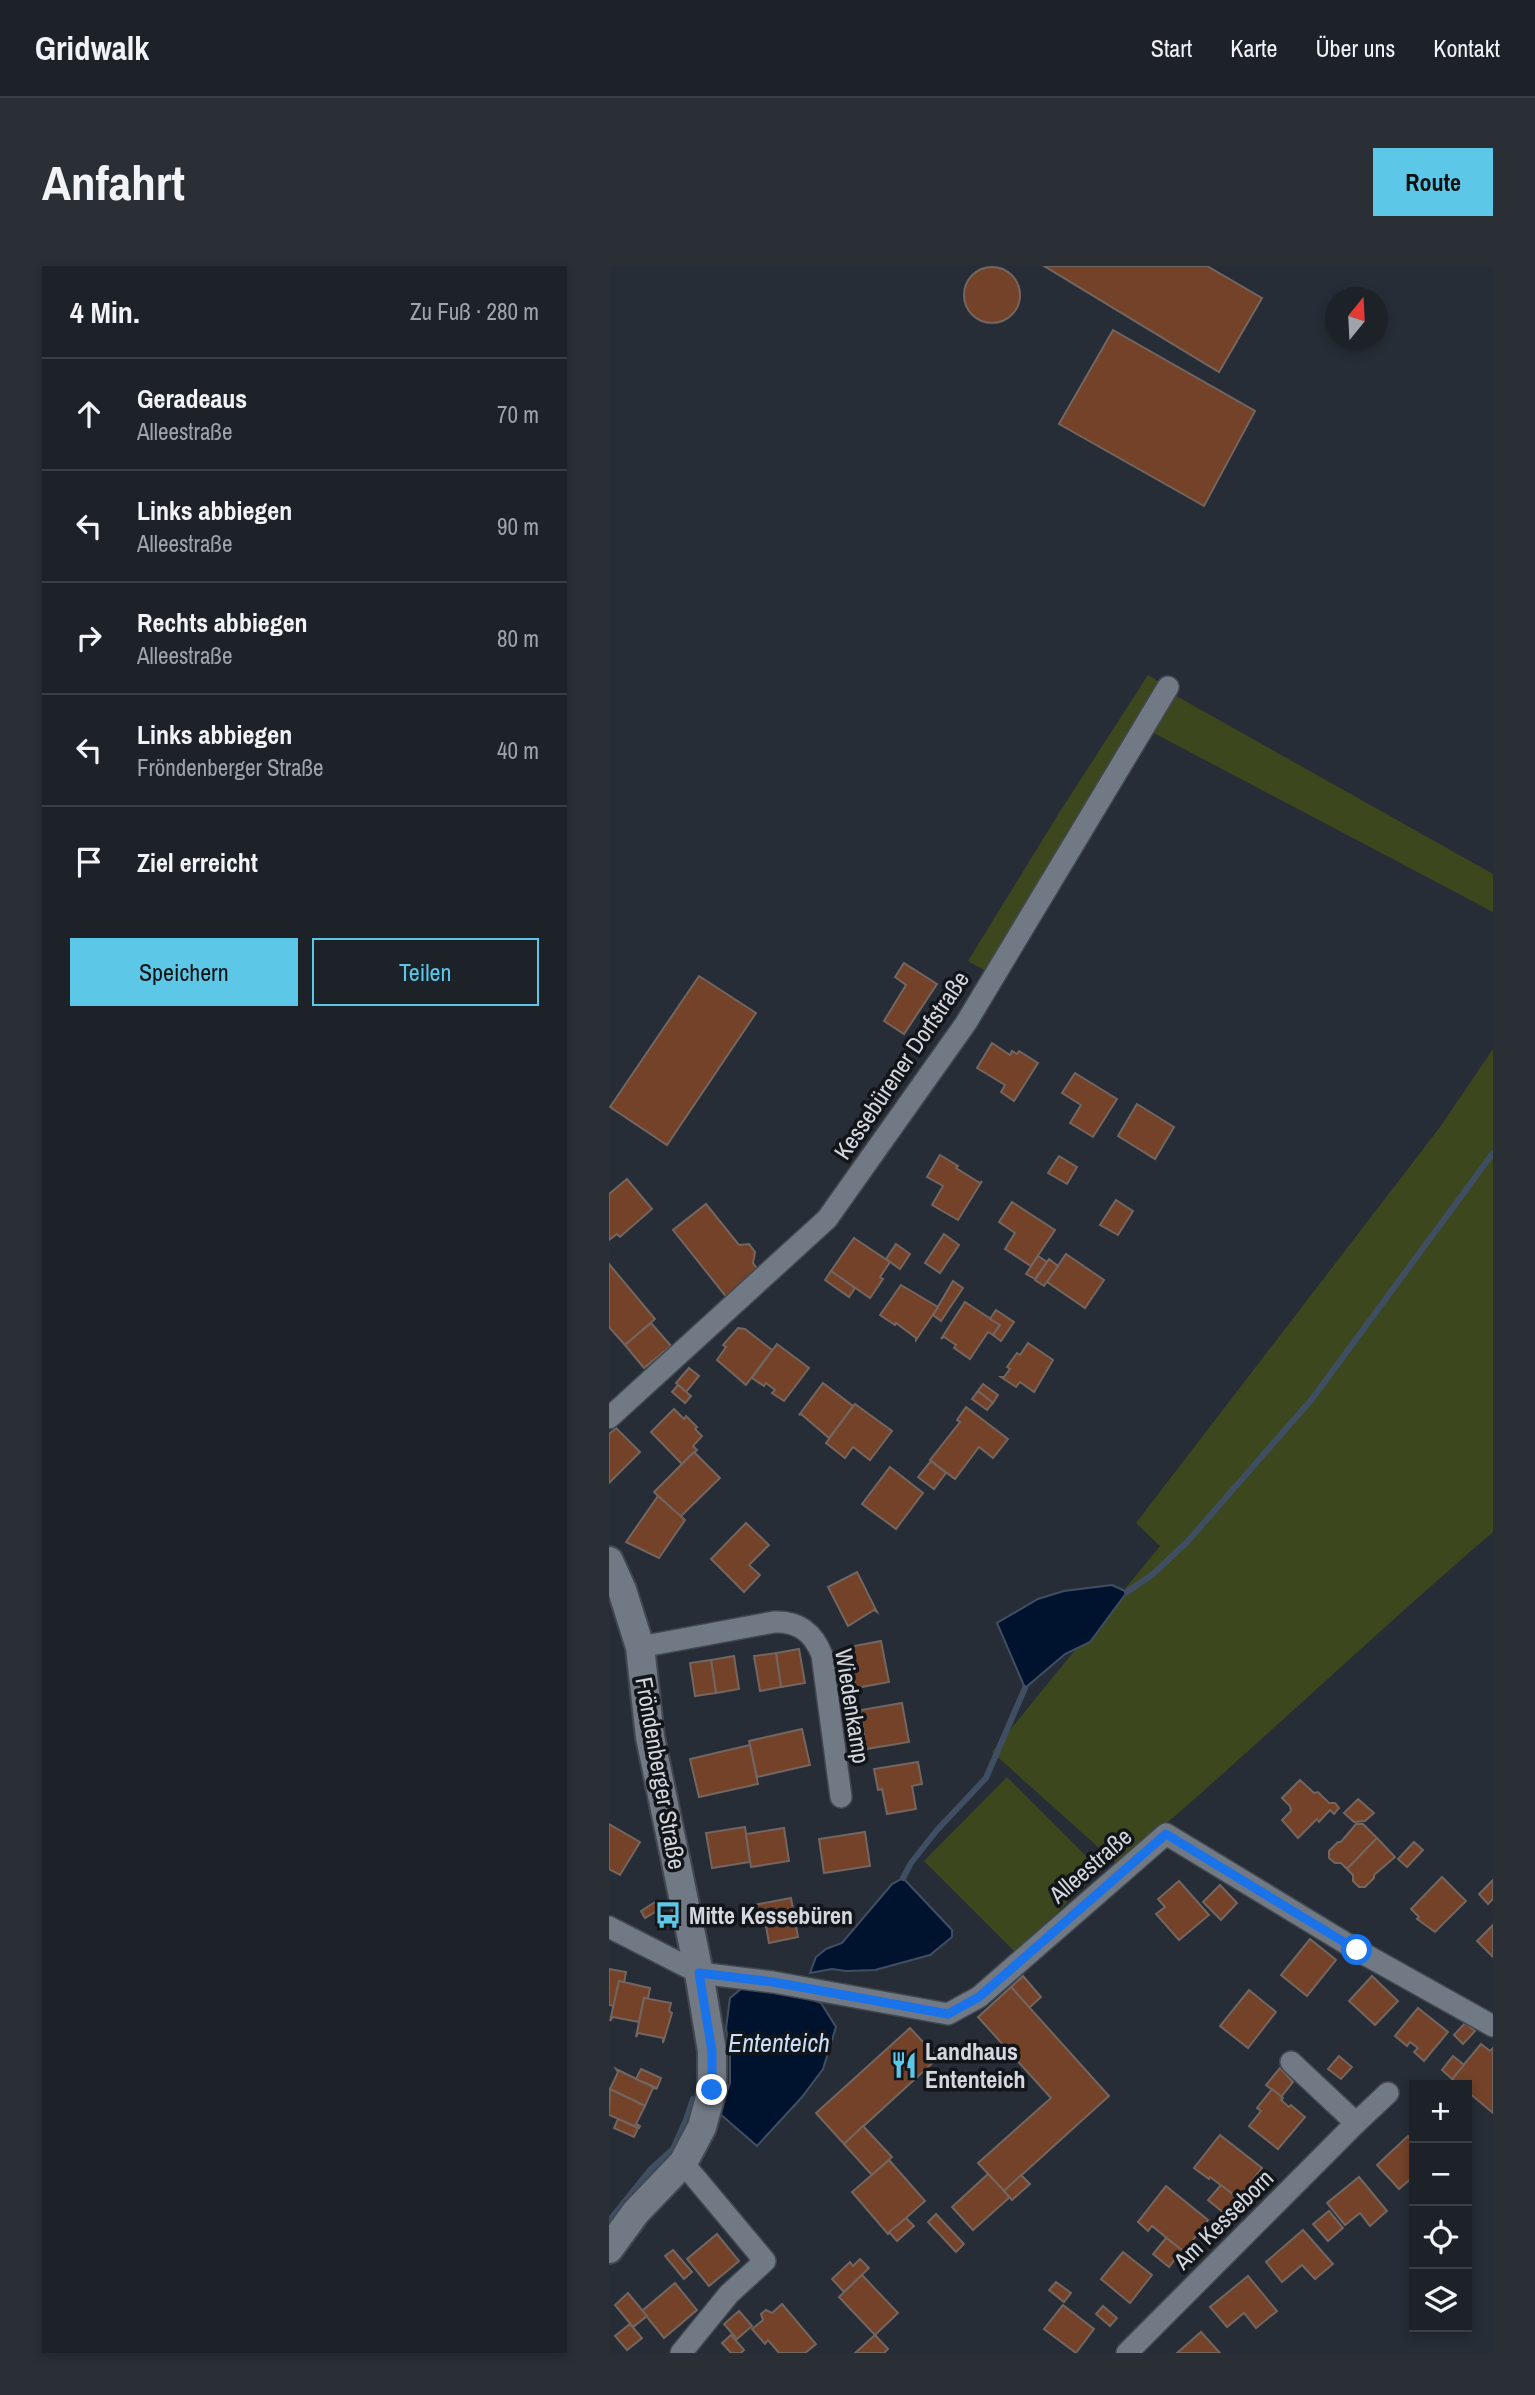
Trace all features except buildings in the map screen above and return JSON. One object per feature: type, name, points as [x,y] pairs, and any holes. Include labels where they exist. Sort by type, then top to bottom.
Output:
[{"type":"main road","name":"Fröndenberger Straße","points":[[609,1561],[622,1590],[640,1647],[650,1737],[699,1973],[712,2051],[712,2090],[702,2127],[683,2163],[636,2212],[609,2249]]},
{"type":"street","name":"Kessebürener Dorfstraße","points":[[609,1418],[827,1219],[966,1023],[1168,687]]},
{"type":"street","name":"Wiedenkamp","points":[[640,1647],[773,1622],[794,1624],[804,1629],[812,1636],[822,1655],[841,1797]]},
{"type":"street","name":"Alleestraße","points":[[699,1973],[773,1982],[948,2014],[979,1997],[1166,1834],[1357,1950],[1493,2026]]},
{"type":"street","points":[[609,1927],[699,1973]]},
{"type":"street","points":[[1290,2062],[1356,2123]]},
{"type":"street","name":"Am Kesseborn","points":[[1127,2353],[1388,2093]]},
{"type":"street","points":[[681,2353],[729,2294],[765,2261],[683,2163]]},
{"type":"green space","points":[[1148,675],[1166,686],[990,973],[968,961],[1059,813]]},
{"type":"green space","points":[[1171,693],[1493,874],[1493,912],[1148,730]]},
{"type":"green space","points":[[1493,1049],[1493,1532],[1118,1865],[992,1752],[1160,1546],[1136,1523],[1440,1127]]},
{"type":"green space","points":[[1007,1777],[1100,1870],[1016,1953],[924,1861]]},
{"type":"water","points":[[1112,1585],[1127,1592],[1090,1642],[1065,1654],[1025,1688],[997,1623],[1038,1599],[1064,1591]]},
{"type":"water","points":[[903,1878],[952,1930],[952,1937],[930,1955],[875,1970],[832,1969],[810,1973],[816,1957],[826,1949],[842,1943],[892,1884]]},
{"type":"water","name":"Ententeich","points":[[746,1985],[783,1989],[821,2003],[836,2027],[823,2069],[802,2097],[757,2146],[719,2113],[730,2083],[730,2054],[726,2028],[730,1998]]},
{"type":"waterway","points":[[1127,1592],[1153,1574],[1188,1541],[1312,1399],[1493,1153]]},
{"type":"waterway","points":[[903,1878],[911,1863],[937,1830],[986,1778],[1025,1688]]},
{"type":"waterway","points":[[609,2221],[651,2169],[673,2149],[693,2099]]},
{"type":"place","name":"Mitte Kessebüren","points":[[668,1915]]},
{"type":"place","name":"Landhaus Ententeich","points":[[904,2065]]},
{"type":"route","points":[[712,2090],[712,2051],[699,1973],[773,1982],[948,2014],[979,1997],[1166,1834],[1357,1950]]}]
